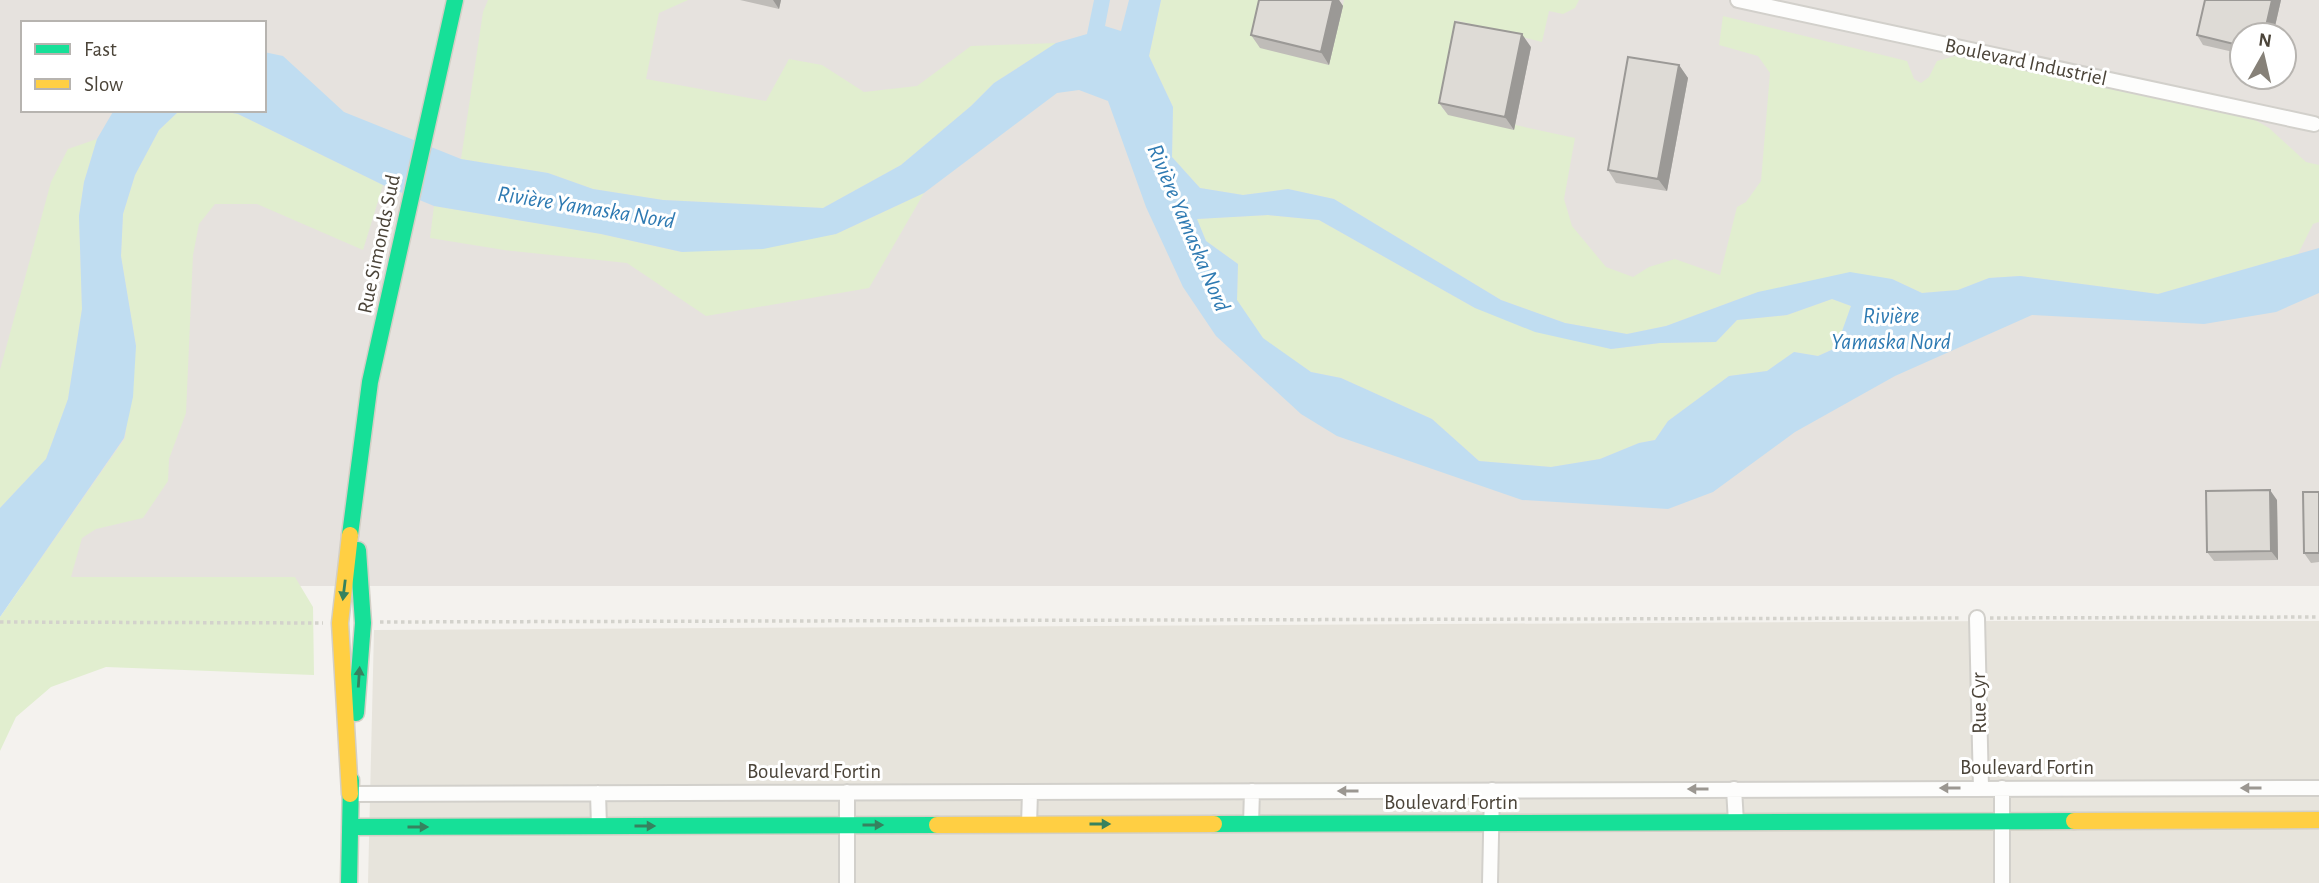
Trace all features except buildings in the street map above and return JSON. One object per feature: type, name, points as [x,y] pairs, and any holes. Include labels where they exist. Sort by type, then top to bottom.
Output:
[{"type":"street","name":"Rue Simonds Sud","points":[[349,883],[350,794],[340,623],[355,498],[370,382],[455,0]]},
{"type":"street","name":"Boulevard Industriel","points":[[1738,0],[2315,124]]},
{"type":"street","name":"Rue Simonds Sud","points":[[350,794],[363,623],[355,498]]},
{"type":"street","name":"Rue Cyr","points":[[1977,618],[1981,788]]},
{"type":"street","points":[[2002,788],[2002,883]]},
{"type":"street","name":"Boulevard Fortin","points":[[350,794],[2319,788]]},
{"type":"street","points":[[1734,789],[1735,822]]},
{"type":"street","points":[[1490,883],[1492,790]]},
{"type":"street","points":[[1251,824],[1252,791]]},
{"type":"street","points":[[847,792],[848,883]]},
{"type":"street","points":[[1030,792],[1030,824]]},
{"type":"street","points":[[598,793],[599,826]]},
{"type":"street","name":"Boulevard Fortin","points":[[350,827],[2319,820]]},
{"type":"path","points":[[363,623],[2319,617]]},
{"type":"path","points":[[0,622],[340,623]]},
{"type":"shaded area","points":[[0,0],[2319,0],[2319,586],[0,586]]},
{"type":"shaded area","points":[[2319,621],[2319,883],[368,883],[374,630]]},
{"type":"green space","points":[[488,0],[688,0],[659,13],[646,79],[766,101],[789,59],[822,65],[864,92],[917,86],[971,46],[1056,43],[994,83],[901,165],[823,208],[663,200],[593,189],[548,173],[461,159],[483,12]]},
{"type":"green space","points":[[1161,0],[1271,0],[1329,64],[1344,0],[1579,0],[1575,8],[1563,14],[1549,11],[1542,42],[1455,20],[1442,109],[1575,138],[1564,199],[1572,226],[1606,267],[1633,277],[1649,267],[1675,259],[1720,275],[1737,207],[1746,202],[1761,181],[1770,73],[1758,56],[1719,45],[1723,16],[1907,61],[1914,79],[1921,83],[1929,77],[1937,61],[1959,55],[2248,116],[2269,128],[2306,162],[2319,165],[2319,222],[2313,224],[2298,254],[2158,294],[2020,276],[1989,278],[1958,290],[1922,293],[1892,279],[1758,292],[1666,326],[1627,334],[1565,323],[1501,300],[1334,199],[1288,189],[1243,195],[1200,188],[1172,157],[1173,107],[1149,56]]},
{"type":"green space","points":[[178,112],[238,114],[383,185],[363,250],[257,204],[215,204],[199,224],[193,255],[186,413],[169,459],[168,481],[143,518],[96,529],[82,538],[71,577],[295,577],[313,607],[314,675],[106,667],[51,687],[16,717],[0,751],[0,617],[125,438],[136,346],[121,256],[123,214],[135,175],[159,130]]},
{"type":"green space","points":[[97,139],[84,182],[79,216],[82,309],[68,399],[46,459],[0,508],[0,370],[51,182],[68,149]]},
{"type":"green space","points":[[924,193],[869,288],[706,316],[627,263],[504,250],[430,238],[434,206],[601,234],[681,252],[836,234]]},
{"type":"green space","points":[[1268,215],[1319,220],[1475,308],[1611,349],[1660,343],[1716,342],[1737,320],[1787,315],[1832,299],[1851,306],[1837,347],[1818,356],[1794,352],[1767,371],[1729,376],[1668,421],[1655,440],[1639,443],[1600,459],[1551,467],[1479,461],[1432,419],[1341,378],[1311,372],[1263,339],[1237,300],[1238,264],[1206,241],[1197,219]]},
{"type":"water","name":"Rivière Yamaska Nord","points":[[1094,0],[1110,0],[1105,26],[1121,31],[1129,0],[1161,0],[1149,56],[1173,107],[1172,157],[1200,188],[1243,195],[1288,189],[1334,199],[1501,300],[1565,323],[1627,334],[1666,326],[1758,292],[1850,272],[1892,279],[1922,293],[1958,290],[1989,278],[2020,276],[2158,294],[2319,248],[2319,293],[2276,312],[2204,324],[2032,315],[1895,376],[1795,432],[1713,492],[1668,509],[1522,500],[1337,436],[1301,414],[1216,336],[1183,287],[1146,207],[1108,101],[1079,90],[1057,93],[924,193],[836,234],[763,249],[682,252],[601,234],[434,206],[383,185],[238,114],[228,112],[266,112],[266,52],[283,56],[344,112],[461,159],[548,173],[593,189],[663,200],[823,208],[901,165],[994,83],[1056,43],[1087,34]],"holes":[[[1268,215],[1319,220],[1475,308],[1535,332],[1611,349],[1660,343],[1716,342],[1737,320],[1787,315],[1832,299],[1851,306],[1836,348],[1818,356],[1794,352],[1767,371],[1729,376],[1668,421],[1655,440],[1639,443],[1600,459],[1551,467],[1479,461],[1432,419],[1341,378],[1311,372],[1263,338],[1237,300],[1238,264],[1206,241],[1197,219]]]},
{"type":"water","points":[[113,112],[178,112],[159,130],[135,175],[123,214],[121,256],[136,346],[133,397],[124,438],[0,617],[0,508],[46,459],[68,399],[82,309],[79,216],[84,182],[97,139]]},
{"type":"traffic: fast","points":[[350,535],[370,382],[455,0]]},
{"type":"traffic: fast","points":[[356,713],[363,623],[358,550]]},
{"type":"traffic: fast","points":[[349,883],[351,780]]},
{"type":"traffic: fast","points":[[1214,824],[2074,821]]},
{"type":"traffic: fast","points":[[350,827],[937,825]]},
{"type":"traffic: slow","points":[[350,535],[340,623],[350,794]]},
{"type":"traffic: slow","points":[[2074,821],[2319,820]]},
{"type":"traffic: slow","points":[[937,825],[1214,824]]}]
